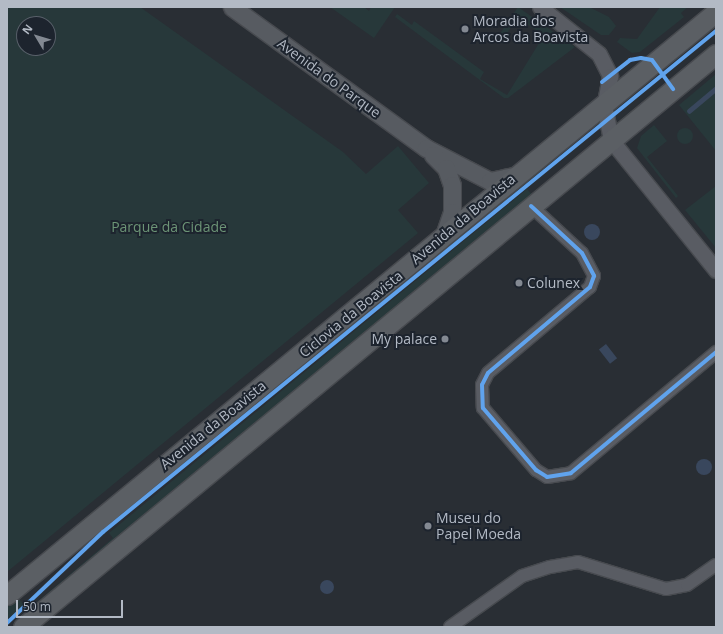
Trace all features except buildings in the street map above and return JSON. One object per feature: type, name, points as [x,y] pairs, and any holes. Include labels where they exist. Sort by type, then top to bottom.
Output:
[{"type":"main road","name":"Avenida do Parque","points":[[232,7],[426,148],[490,181],[513,176]]},
{"type":"main road","name":"Avenida da Boavista","points":[[7,595],[444,235],[513,176],[604,106],[716,12]]},
{"type":"main road","points":[[23,627],[716,54]]},
{"type":"main road","name":"Avenida do Parque","points":[[426,148],[446,168],[452,185],[452,212],[444,235]]},
{"type":"street","points":[[540,7],[599,54],[610,76],[604,106],[611,140],[716,270]]},
{"type":"street","points":[[531,206],[582,253],[594,276],[590,287],[488,373],[482,384],[483,408],[536,470],[547,477],[571,473],[716,352]]},
{"type":"street","points":[[450,627],[522,576],[550,567],[578,562],[666,588],[687,585],[716,565]]},
{"type":"green space","name":"Parque da Cidade","points":[[7,7],[140,7],[343,152],[366,174],[398,146],[429,183],[398,210],[418,233],[7,572]]},
{"type":"green space","points":[[330,7],[364,7],[369,11],[371,7],[395,7],[374,38]]},
{"type":"green space","points":[[518,7],[575,47],[508,98],[504,98],[395,17],[397,14],[412,25],[414,21],[484,72],[480,79],[507,95],[544,35],[517,18],[504,38],[499,35]]},
{"type":"green space","points":[[560,7],[589,7],[609,17],[616,26],[609,35],[601,35]]},
{"type":"green space","points":[[660,7],[688,7],[681,13],[684,17],[640,52],[632,53],[617,42],[620,38],[637,39]]},
{"type":"green space","points":[[716,74],[716,151],[679,105]]},
{"type":"green space","points":[[654,125],[667,141],[647,157],[678,196],[676,198],[637,148],[641,136]]},
{"type":"green space","points":[[685,128],[692,133],[693,136],[688,143],[685,144],[678,139],[677,136],[682,129]]},
{"type":"green space","points":[[716,186],[716,248],[685,210]]},
{"type":"green space","points":[[514,187],[516,190],[19,599],[24,605],[7,619],[7,605]]},
{"type":"green space","points":[[527,189],[534,197],[7,627],[113,538],[109,533]]},
{"type":"water","points":[[589,224],[595,224],[600,229],[598,238],[595,240],[589,240],[584,235],[584,229]]},
{"type":"water","points":[[606,344],[617,358],[610,364],[599,350]]},
{"type":"water","points":[[704,459],[711,464],[712,467],[707,474],[704,475],[697,470],[696,467],[701,460]]},
{"type":"water","points":[[324,580],[330,580],[334,584],[334,590],[330,594],[324,594],[320,590],[320,584]]},
{"type":"waterway","points":[[689,111],[716,88]]},
{"type":"cycle path","name":"Ciclovia da Boavista","points":[[7,623],[103,532],[716,31]]},
{"type":"cycle path","points":[[602,82],[630,60],[641,58],[652,60],[673,89]]},
{"type":"cycle path","points":[[531,206],[582,253],[594,276],[590,287],[488,373],[482,385],[483,408],[536,470],[547,477],[571,473],[716,352]]},
{"type":"place","name":"Moradia dos Arcos da Boavista","points":[[465,29]]},
{"type":"place","name":"Colunex","points":[[519,283]]},
{"type":"place","name":"My palace","points":[[445,339]]},
{"type":"place","name":"Museu do Papel Moeda","points":[[428,526]]}]
